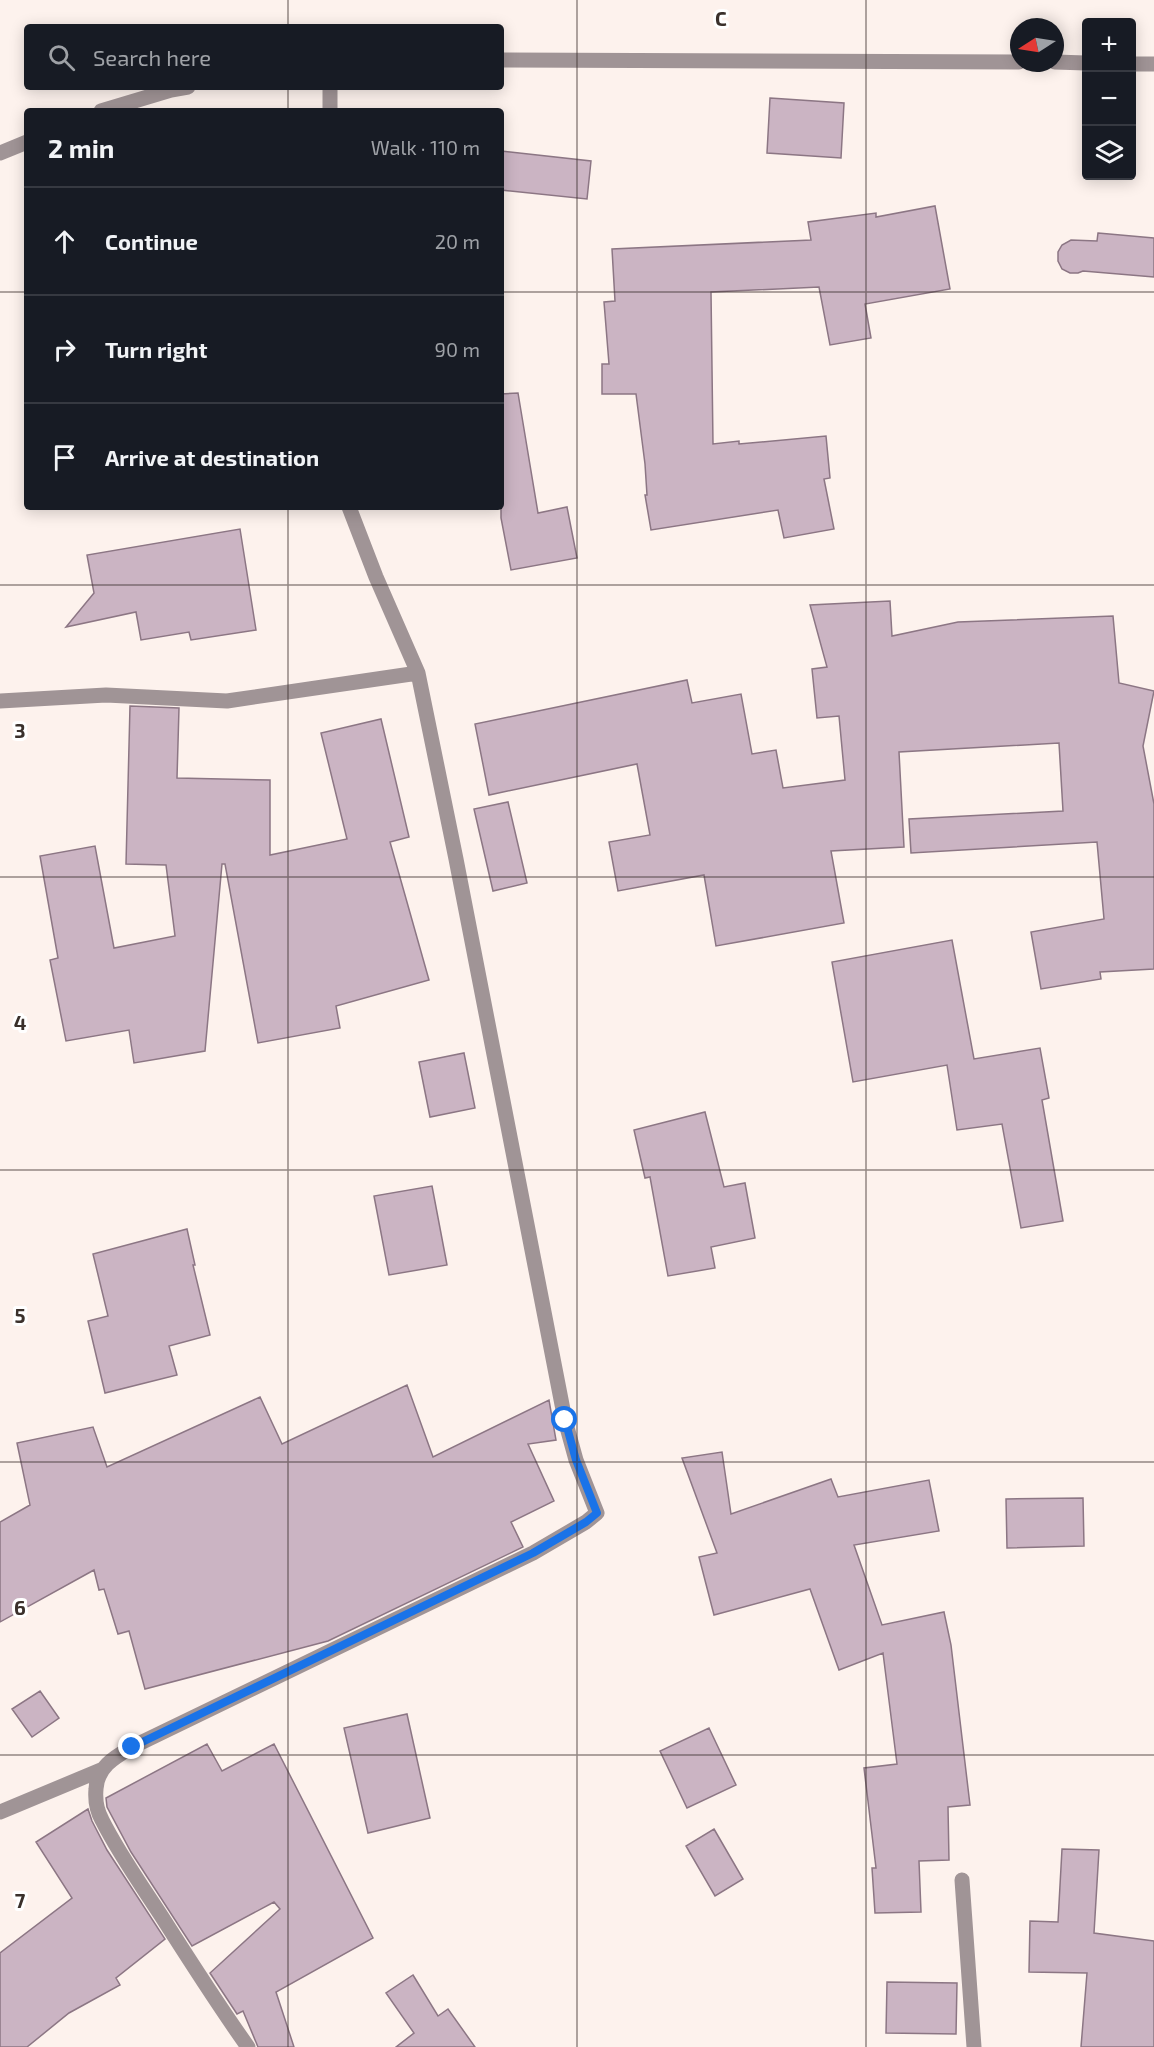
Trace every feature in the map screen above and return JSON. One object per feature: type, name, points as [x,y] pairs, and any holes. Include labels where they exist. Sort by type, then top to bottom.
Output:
[{"type":"street","points":[[504,60],[1010,62]]},
{"type":"street","points":[[1064,62],[1082,63]]},
{"type":"street","points":[[1136,64],[1154,64]]},
{"type":"street","points":[[111,108],[171,90]]},
{"type":"street","points":[[330,90],[330,108]]},
{"type":"street","points":[[0,153],[24,143]]},
{"type":"street","points":[[0,1812],[101,1770],[112,1759],[132,1747],[533,1553],[586,1522],[597,1513],[576,1460],[565,1420],[418,673],[376,578],[350,510]]},
{"type":"street","points":[[0,701],[106,695],[227,701],[418,673]]},
{"type":"street","points":[[101,1770],[96,1787],[96,1803],[101,1818],[145,1891],[248,2047]]},
{"type":"street","points":[[962,1880],[975,2047]]},
{"type":"building","points":[[770,98],[844,103],[841,158],[767,153]]},
{"type":"building","points":[[504,151],[591,161],[587,199],[504,190]]},
{"type":"building","points":[[935,206],[950,289],[865,304],[871,338],[830,345],[819,287],[711,292],[713,444],[739,441],[739,444],[826,436],[830,478],[824,479],[834,529],[784,538],[778,510],[651,530],[645,495],[647,495],[645,464],[636,394],[602,394],[602,364],[609,364],[604,302],[615,301],[612,249],[811,240],[808,222],[876,213],[876,217]]},
{"type":"building","points":[[1098,233],[1154,238],[1154,277],[1083,271],[1070,273],[1062,269],[1058,261],[1058,252],[1062,245],[1071,240],[1097,241]]},
{"type":"building","points":[[518,393],[538,513],[567,507],[577,558],[511,570],[501,518],[501,510],[504,510],[504,394]]},
{"type":"building","points":[[240,529],[256,630],[191,640],[189,632],[141,640],[136,612],[66,627],[94,593],[87,555]]},
{"type":"building","points":[[890,601],[892,636],[958,622],[1113,616],[1119,683],[1154,691],[1143,746],[1154,804],[1154,969],[1100,972],[1101,979],[1041,989],[1031,932],[1104,919],[1097,842],[911,853],[909,819],[1063,811],[1059,743],[899,752],[904,847],[831,851],[844,923],[716,946],[704,875],[618,891],[609,842],[650,835],[637,764],[489,795],[475,724],[687,680],[692,703],[741,694],[752,754],[776,750],[783,788],[845,780],[839,716],[817,718],[812,669],[827,667],[810,605]]},
{"type":"building","points":[[130,706],[179,708],[177,778],[270,780],[270,855],[347,839],[321,733],[381,719],[409,837],[390,842],[429,980],[336,1006],[340,1028],[258,1043],[225,864],[222,864],[205,1051],[134,1063],[129,1030],[66,1041],[50,960],[58,958],[40,856],[95,846],[114,948],[175,936],[166,865],[126,864]]},
{"type":"building","points":[[508,802],[527,883],[493,891],[474,809]]},
{"type":"building","points":[[952,940],[974,1059],[1040,1048],[1049,1098],[1042,1100],[1063,1221],[1021,1228],[1002,1124],[957,1130],[947,1065],[853,1082],[832,962]]},
{"type":"building","points":[[464,1053],[475,1108],[430,1117],[419,1062]]},
{"type":"building","points":[[705,1112],[724,1187],[745,1183],[755,1238],[711,1247],[715,1268],[668,1276],[650,1177],[645,1178],[634,1130]]},
{"type":"building","points":[[432,1186],[447,1265],[389,1275],[374,1196]]},
{"type":"building","points":[[187,1229],[210,1335],[169,1346],[177,1375],[105,1393],[88,1321],[108,1316],[93,1254]]},
{"type":"building","points":[[407,1385],[433,1457],[549,1400],[556,1440],[528,1444],[554,1501],[511,1522],[523,1547],[328,1641],[145,1689],[129,1631],[118,1634],[104,1589],[99,1590],[94,1570],[0,1622],[0,1522],[30,1505],[17,1443],[93,1427],[107,1467],[260,1397],[282,1444]]},
{"type":"building","points":[[722,1452],[731,1514],[831,1479],[838,1497],[929,1480],[939,1531],[854,1545],[882,1625],[944,1612],[951,1645],[970,1805],[948,1807],[949,1860],[919,1861],[921,1912],[875,1913],[872,1868],[876,1868],[864,1768],[897,1764],[883,1653],[839,1670],[810,1589],[714,1615],[699,1557],[717,1553],[682,1458]]},
{"type":"building","points":[[1083,1498],[1084,1546],[1007,1548],[1006,1499]]},
{"type":"building","points":[[40,1691],[59,1718],[32,1737],[12,1709]]},
{"type":"building","points":[[407,1714],[430,1818],[368,1833],[344,1728]]},
{"type":"building","points":[[709,1728],[736,1785],[687,1808],[660,1751]]},
{"type":"building","points":[[207,1744],[222,1771],[274,1744],[373,1938],[276,1992],[294,2047],[258,2047],[243,2011],[237,2014],[210,1973],[280,1909],[274,1902],[192,1946],[131,1852],[107,1807],[106,1798]]},
{"type":"building","points":[[88,1809],[107,1850],[165,1939],[116,1978],[120,1985],[69,2013],[27,2047],[0,2047],[0,1953],[72,1898],[36,1842]]},
{"type":"building","points":[[714,1829],[743,1879],[715,1896],[686,1846]]},
{"type":"building","points":[[1062,1849],[1099,1850],[1094,1933],[1154,1941],[1154,2047],[1081,2047],[1087,1973],[1029,1972],[1030,1921],[1058,1922]]},
{"type":"building","points":[[413,1975],[438,2016],[448,2009],[475,2047],[396,2047],[414,2033],[386,1993]]},
{"type":"building","points":[[887,1982],[957,1983],[956,2034],[886,2033]]},
{"type":"route","points":[[132,1747],[533,1553],[586,1522],[597,1513],[576,1460],[565,1420]]}]
